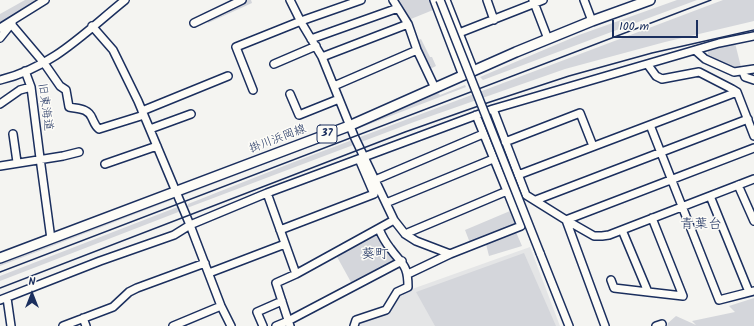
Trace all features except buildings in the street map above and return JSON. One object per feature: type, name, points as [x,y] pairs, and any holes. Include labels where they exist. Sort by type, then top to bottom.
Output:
[{"type":"main road","name":"掛川浜岡線","points":[[0,258],[349,126],[548,39],[648,0]]},
{"type":"street","points":[[0,28],[12,22],[45,0]]},
{"type":"street","name":"旧東海道","points":[[52,239],[31,87],[25,72],[62,53],[92,26],[125,0]]},
{"type":"street","points":[[194,23],[242,0]]},
{"type":"street","points":[[280,230],[374,194],[362,158],[322,57],[290,0]]},
{"type":"street","points":[[253,90],[236,48],[301,21],[361,0]]},
{"type":"street","points":[[393,0],[408,24],[417,50],[435,88]]},
{"type":"street","points":[[434,0],[463,76]]},
{"type":"street","points":[[440,0],[569,326]]},
{"type":"street","points":[[446,0],[474,71]]},
{"type":"street","points":[[486,0],[494,20]]},
{"type":"street","points":[[459,33],[494,20],[533,2],[543,0]]},
{"type":"street","points":[[584,0],[592,21]]},
{"type":"street","points":[[533,2],[548,39]]},
{"type":"street","points":[[311,39],[398,8]]},
{"type":"street","points":[[0,38],[12,22]]},
{"type":"street","points":[[12,22],[60,86],[66,90],[69,107],[86,110],[90,113],[98,130],[143,113],[228,76]]},
{"type":"street","points":[[322,57],[408,24]]},
{"type":"street","points":[[92,26],[113,50],[143,113],[209,272],[221,306],[231,326]]},
{"type":"street","points":[[11,326],[3,299],[100,261],[174,235],[190,225],[268,193],[493,109],[696,51],[719,43],[754,36]]},
{"type":"street","points":[[274,64],[316,46]]},
{"type":"street","points":[[334,86],[417,50]]},
{"type":"street","points":[[696,51],[705,59],[734,72],[743,72],[754,69]]},
{"type":"street","points":[[648,65],[656,76],[662,79],[699,72],[719,81],[737,92],[754,136]]},
{"type":"street","points":[[0,80],[25,72]]},
{"type":"street","points":[[743,72],[745,77],[754,80]]},
{"type":"street","points":[[0,104],[20,90],[31,87]]},
{"type":"street","points":[[518,175],[737,92]]},
{"type":"street","points":[[290,94],[298,115],[339,99]]},
{"type":"street","points":[[493,109],[526,195],[594,236],[602,236],[622,230],[754,179]]},
{"type":"street","points":[[505,142],[580,113],[594,146]]},
{"type":"street","points":[[150,129],[191,114]]},
{"type":"street","points":[[408,274],[450,254],[521,226],[476,115]]},
{"type":"street","points":[[536,200],[748,119]]},
{"type":"street","points":[[650,125],[718,300],[752,291],[710,196]]},
{"type":"street","points":[[13,134],[17,162]]},
{"type":"street","points":[[376,180],[483,134]]},
{"type":"street","points":[[106,164],[157,146]]},
{"type":"street","points":[[566,220],[754,148]]},
{"type":"street","points":[[0,166],[79,152]]},
{"type":"street","points":[[362,158],[376,180],[394,220],[405,234],[416,241],[450,254]]},
{"type":"street","points":[[386,203],[493,158]]},
{"type":"street","points":[[738,185],[754,221]]},
{"type":"street","points":[[405,234],[507,191]]},
{"type":"street","points":[[268,193],[296,274]]},
{"type":"street","points":[[611,280],[614,288],[683,296],[652,218]]},
{"type":"street","points":[[289,324],[276,283],[296,274],[394,220]]},
{"type":"street","points":[[566,220],[605,326]]},
{"type":"street","points":[[354,326],[356,320],[386,310],[397,292],[408,287],[408,274],[402,261],[390,248],[379,229]]},
{"type":"street","points":[[622,230],[648,292]]},
{"type":"street","points":[[209,272],[285,244]]},
{"type":"street","points":[[276,326],[289,324],[402,261]]},
{"type":"street","points":[[63,326],[113,306],[129,292],[137,288],[205,263]]},
{"type":"street","points":[[263,326],[257,312],[282,301]]},
{"type":"street","points":[[173,326],[182,324],[221,306]]},
{"type":"street","points":[[83,318],[86,326]]},
{"type":"shaded area","points":[[25,0],[38,0],[0,26],[0,14]]},
{"type":"shaded area","points":[[246,0],[251,0],[252,3],[208,23],[206,19]]},
{"type":"shaded area","points":[[400,0],[429,0],[433,10],[406,21],[394,2]]},
{"type":"shaded area","points":[[677,0],[697,0],[483,80],[480,77],[579,35]]},
{"type":"shaded area","points":[[723,0],[754,0],[754,21],[665,42],[565,69],[414,122],[187,208],[188,204],[294,162]]},
{"type":"shaded area","points":[[421,39],[436,66],[430,69],[414,42]]},
{"type":"shaded area","points":[[735,43],[741,67],[738,68],[722,63],[708,55],[708,51]]},
{"type":"shaded area","points":[[465,85],[466,87],[0,266],[0,264],[438,93],[440,95]]},
{"type":"shaded area","points":[[180,206],[181,211],[0,281],[0,276]]},
{"type":"shaded area","points":[[510,211],[515,223],[514,226],[470,243],[465,230]]},
{"type":"shaded area","points":[[516,232],[522,246],[489,256],[486,244]]},
{"type":"shaded area","points":[[377,233],[380,234],[396,258],[396,261],[352,284],[336,255]]},
{"type":"shaded area","points":[[530,247],[560,326],[358,326],[359,322],[388,312],[401,293]]},
{"type":"shaded area","points":[[524,253],[556,326],[435,326],[416,292]]},
{"type":"shaded area","points":[[754,298],[754,326],[667,326],[668,323],[676,316],[696,325],[692,321],[735,312],[729,306]]},
{"type":"railway","points":[[0,272],[711,0]]},
{"type":"railway","points":[[0,288],[405,132],[487,103],[569,76],[652,53],[754,30]]},
{"type":"district","name":"青葉台","points":[[701,226]]},
{"type":"district","name":"葵町","points":[[375,256]]}]
